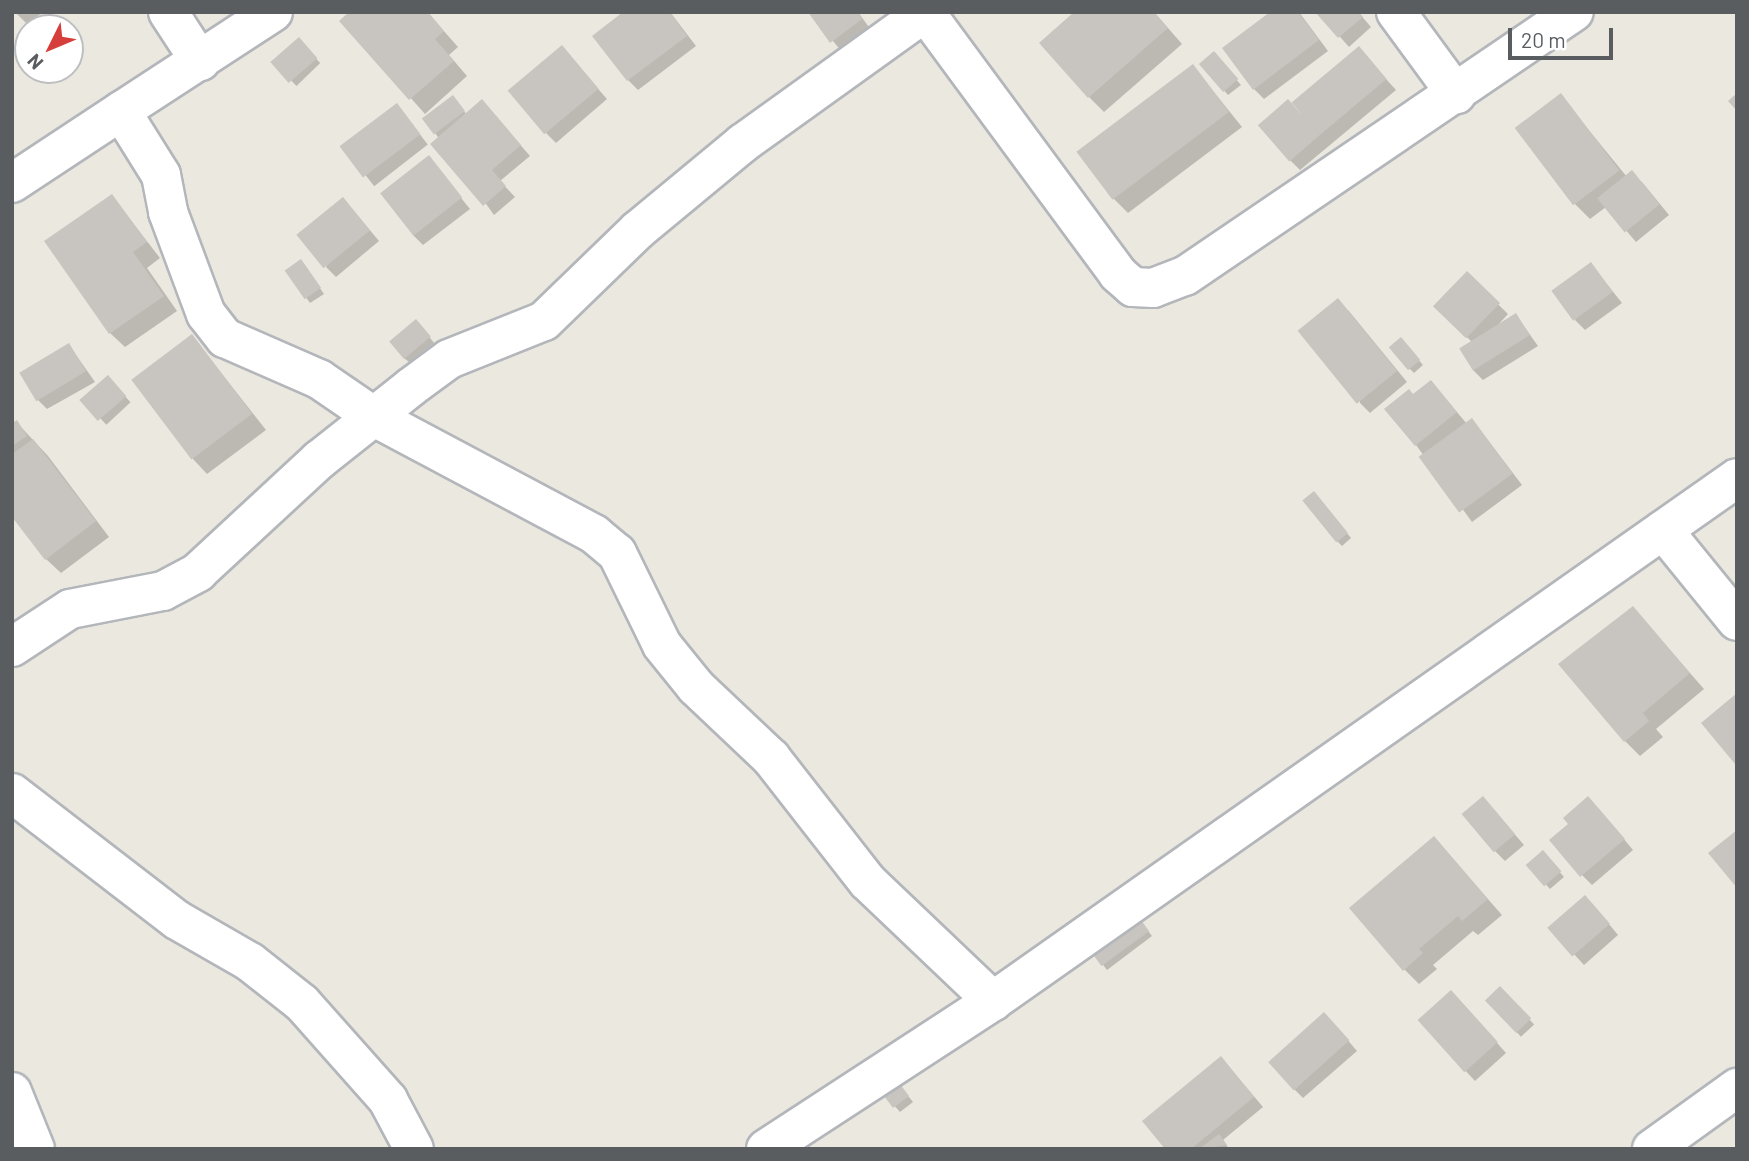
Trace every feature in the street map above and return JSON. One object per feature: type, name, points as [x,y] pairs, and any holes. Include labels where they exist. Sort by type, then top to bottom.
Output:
[{"type":"street","points":[[168,12],[200,61]]},
{"type":"street","points":[[12,183],[273,12]]},
{"type":"street","points":[[12,648],[71,609],[163,592],[198,572],[320,460],[449,359],[544,321],[639,230],[743,143],[925,12],[1118,274],[1133,287],[1153,288],[1185,276],[1574,12]]},
{"type":"street","points":[[1396,12],[1456,94]]},
{"type":"street","points":[[121,111],[161,175],[195,292],[225,338],[319,379],[376,418],[594,534],[617,553],[662,645],[696,687],[771,758],[868,882],[993,1001]]},
{"type":"street","points":[[766,1149],[993,1001],[1737,478]]},
{"type":"street","points":[[1663,530],[1737,621]]},
{"type":"street","points":[[12,793],[177,920],[250,962],[302,1003],[388,1100],[414,1149]]},
{"type":"street","points":[[1653,1149],[1737,1088]]},
{"type":"street","points":[[12,1092],[35,1149]]},
{"type":"building","points":[[349,12],[428,12],[444,31],[435,39],[454,61],[409,100],[339,21]]},
{"type":"building","points":[[623,12],[670,12],[687,36],[627,81],[592,36]]},
{"type":"building","points":[[808,12],[857,12],[862,19],[830,43]]},
{"type":"building","points":[[1074,12],[1154,12],[1168,28],[1088,98],[1039,43]]},
{"type":"building","points":[[1270,12],[1298,12],[1319,40],[1253,90],[1222,48]]},
{"type":"building","points":[[1315,12],[1359,12],[1363,17],[1338,38]]},
{"type":"building","points":[[299,37],[317,58],[289,83],[270,62]]},
{"type":"building","points":[[562,45],[599,89],[544,134],[508,91]]},
{"type":"building","points":[[1359,46],[1387,79],[1319,136],[1292,103]]},
{"type":"building","points":[[1214,51],[1238,79],[1223,92],[1199,64]]},
{"type":"building","points":[[1193,64],[1229,112],[1113,200],[1076,152]]},
{"type":"building","points":[[1561,93],[1619,170],[1573,205],[1515,128]]},
{"type":"building","points":[[1737,93],[1737,111],[1728,101]]},
{"type":"building","points":[[453,95],[465,111],[434,134],[422,118]]},
{"type":"building","points":[[482,99],[521,145],[492,170],[506,186],[483,206],[430,144]]},
{"type":"building","points":[[1288,99],[1319,135],[1289,161],[1258,125]]},
{"type":"building","points":[[397,103],[420,134],[363,177],[339,146]]},
{"type":"building","points":[[429,155],[462,198],[413,236],[380,193]]},
{"type":"building","points":[[1632,170],[1660,204],[1625,233],[1597,198]]},
{"type":"building","points":[[112,194],[147,242],[133,252],[164,296],[109,334],[44,241]]},
{"type":"building","points":[[343,197],[370,230],[323,268],[296,235]]},
{"type":"building","points":[[301,259],[321,288],[305,299],[285,270]]},
{"type":"building","points":[[1591,262],[1613,292],[1573,321],[1551,291]]},
{"type":"building","points":[[1467,271],[1500,303],[1466,338],[1433,306]]},
{"type":"building","points":[[1338,298],[1397,371],[1357,404],[1298,331]]},
{"type":"building","points":[[1516,313],[1530,335],[1473,371],[1459,349]]},
{"type":"building","points":[[416,319],[431,337],[404,359],[389,341]]},
{"type":"building","points":[[192,334],[252,414],[191,460],[131,380]]},
{"type":"building","points":[[1401,337],[1420,360],[1408,370],[1389,347]]},
{"type":"building","points":[[69,343],[86,371],[36,401],[19,373]]},
{"type":"building","points":[[108,375],[126,396],[98,421],[79,400]]},
{"type":"building","points":[[1431,380],[1457,412],[1415,446],[1384,409],[1409,389],[1413,394]]},
{"type":"building","points":[[1472,418],[1513,474],[1459,513],[1419,457]]},
{"type":"building","points":[[17,420],[27,436],[12,446],[12,423]]},
{"type":"building","points":[[33,439],[96,521],[45,560],[12,517],[12,454]]},
{"type":"building","points":[[1314,491],[1348,533],[1336,542],[1302,500]]},
{"type":"building","points":[[1633,606],[1690,673],[1643,713],[1649,721],[1624,742],[1558,664]]},
{"type":"building","points":[[1737,693],[1737,762],[1735,764],[1701,723]]},
{"type":"building","points":[[1483,796],[1515,834],[1494,852],[1462,814]]},
{"type":"building","points":[[1588,796],[1625,839],[1580,877],[1549,840],[1568,824],[1563,818]]},
{"type":"building","points":[[1737,830],[1737,888],[1708,853]]},
{"type":"building","points":[[1434,836],[1488,899],[1462,921],[1458,916],[1419,949],[1423,953],[1403,971],[1349,908]]},
{"type":"building","points":[[1543,850],[1561,871],[1544,886],[1526,865]]},
{"type":"building","points":[[1585,895],[1610,924],[1572,956],[1547,928]]},
{"type":"building","points":[[1138,916],[1149,931],[1101,966],[1090,951]]},
{"type":"building","points":[[1500,986],[1531,1018],[1516,1033],[1485,1001]]},
{"type":"building","points":[[1451,990],[1498,1042],[1464,1072],[1418,1020]]},
{"type":"building","points":[[1324,1012],[1349,1040],[1294,1090],[1268,1062]]},
{"type":"building","points":[[1221,1056],[1254,1097],[1191,1149],[1165,1149],[1142,1121]]},
{"type":"building","points":[[897,1080],[909,1096],[893,1108],[881,1092]]},
{"type":"building","points":[[1219,1134],[1227,1145],[1199,1149]]}]
